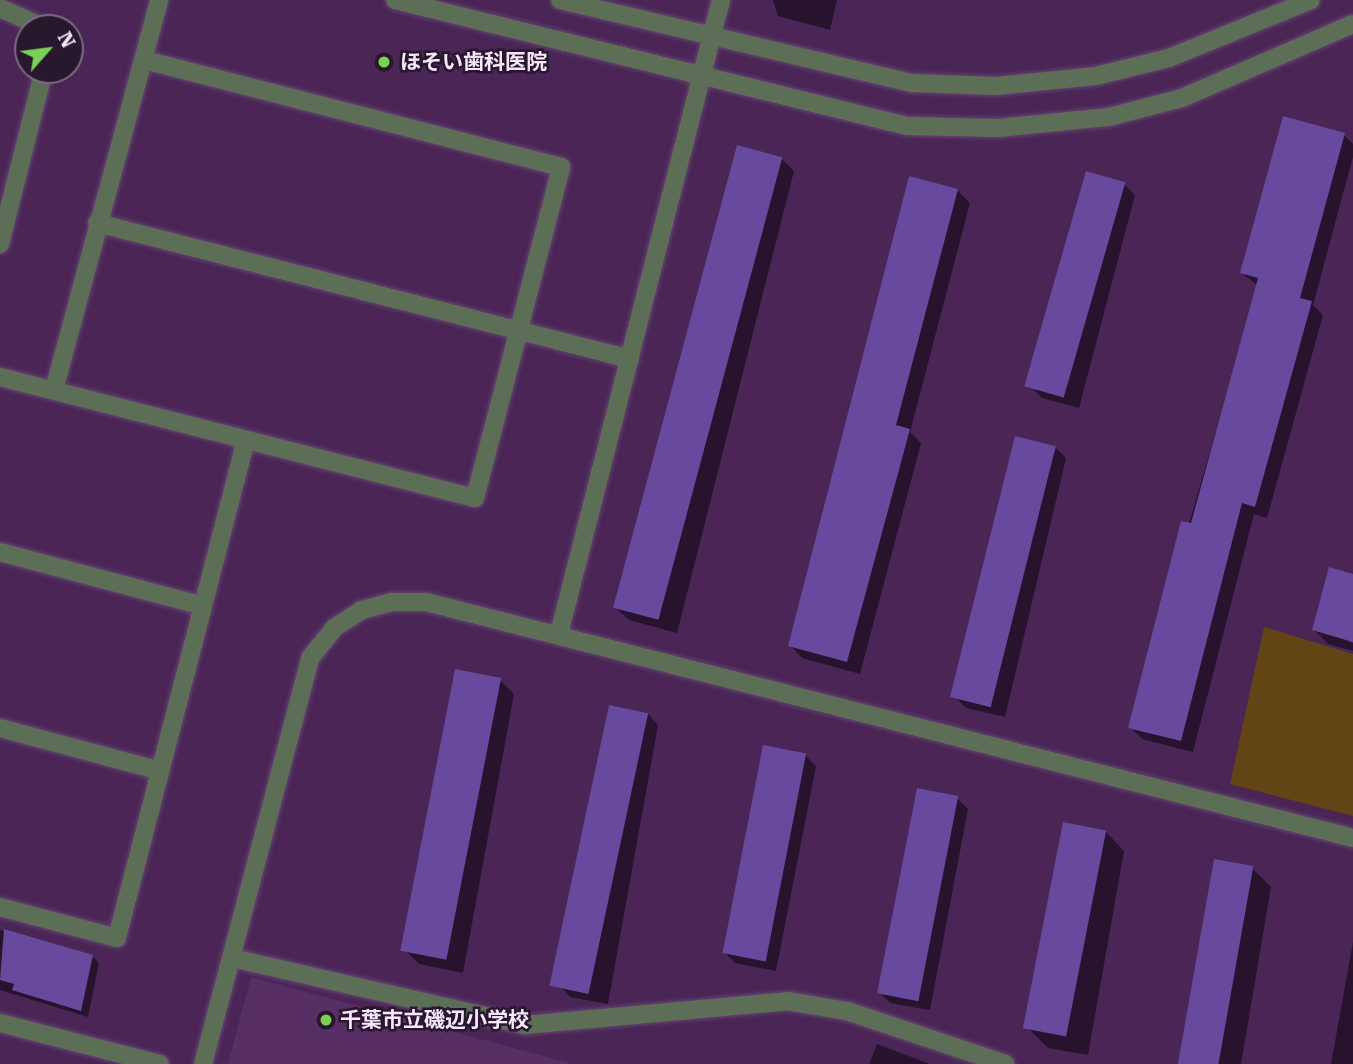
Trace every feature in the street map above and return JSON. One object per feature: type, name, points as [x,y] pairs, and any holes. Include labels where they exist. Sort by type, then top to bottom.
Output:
[{"type":"street","points":[[54,390],[159,0]]},
{"type":"street","points":[[395,0],[701,79],[907,126],[1053,125],[1182,98],[1353,24]]},
{"type":"street","points":[[560,0],[711,39],[912,83],[996,86],[1096,76],[1169,58],[1311,0]]},
{"type":"street","points":[[559,634],[721,0]]},
{"type":"street","points":[[0,377],[475,498],[561,167],[144,60]]},
{"type":"street","points":[[0,244],[40,84]]},
{"type":"street","points":[[97,223],[630,359]]},
{"type":"street","points":[[0,907],[117,938],[246,440]]},
{"type":"street","points":[[0,552],[203,606]]},
{"type":"street","points":[[203,1064],[232,958],[293,707],[310,658],[334,628],[362,610],[426,602],[1353,838]]},
{"type":"street","points":[[0,728],[160,771]]},
{"type":"street","points":[[232,958],[525,1026],[787,1001],[848,1011],[1005,1064]]},
{"type":"street","points":[[0,1023],[160,1064]]},
{"type":"shaded area","points":[[1264,627],[1353,654],[1353,816],[1230,784]]},
{"type":"shaded area","name":"千葉市立磯辺小学校","points":[[251,977],[573,1064],[228,1064]]},
{"type":"building","points":[[1283,116],[1345,133],[1300,298],[1312,301],[1255,507],[1242,503],[1181,741],[1128,728],[1181,521],[1191,523],[1258,278],[1240,273]]},
{"type":"building","points":[[737,145],[782,157],[658,620],[613,608]]},
{"type":"building","points":[[1086,171],[1125,182],[1064,398],[1024,386]]},
{"type":"building","points":[[909,176],[958,189],[896,425],[910,429],[847,662],[788,646]]},
{"type":"building","points":[[1015,436],[1056,446],[991,707],[950,697]]},
{"type":"building","points":[[1329,567],[1353,574],[1353,642],[1312,630]]},
{"type":"building","points":[[455,669],[501,678],[446,960],[400,951]]},
{"type":"building","points":[[609,705],[648,713],[588,994],[549,986]]},
{"type":"building","points":[[763,745],[806,753],[766,962],[723,953]]},
{"type":"building","points":[[917,788],[958,796],[918,1001],[877,993]]},
{"type":"building","points":[[1063,822],[1106,830],[1066,1037],[1023,1028]]},
{"type":"building","points":[[1214,859],[1253,866],[1218,1064],[1178,1064]]},
{"type":"building","points":[[4,929],[93,955],[81,1011],[12,990],[14,984],[0,980]]},
{"type":"place","name":"ほそい歯科医院","points":[[384,62]]},
{"type":"place","name":"千葉市立磯辺小学校","points":[[326,1020]]}]
